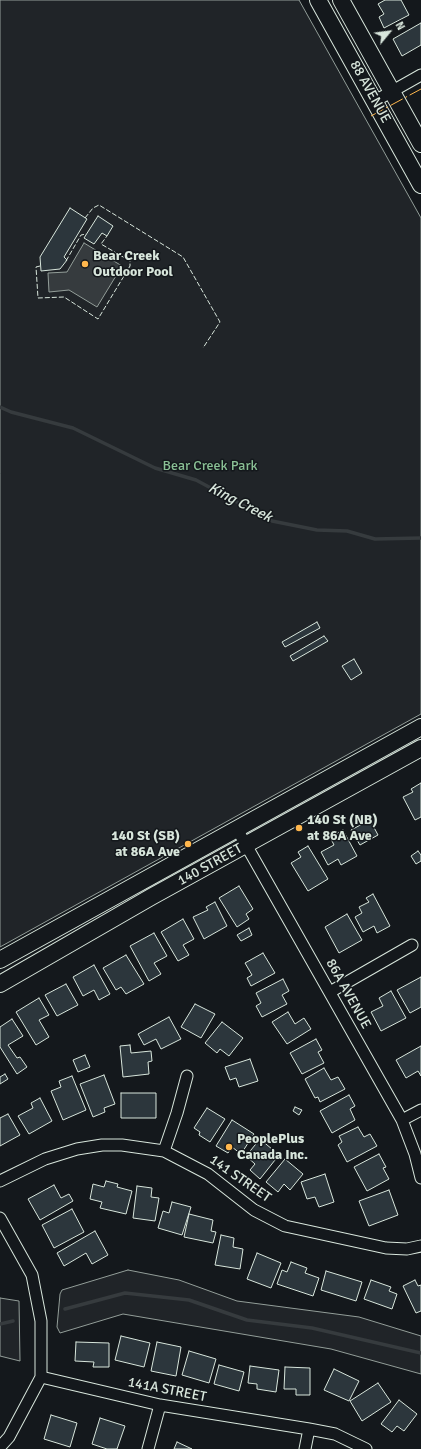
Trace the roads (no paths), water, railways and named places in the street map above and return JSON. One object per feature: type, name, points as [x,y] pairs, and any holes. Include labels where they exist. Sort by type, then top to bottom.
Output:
[{"type":"main road","name":"88 AVENUE","points":[[318,0],[421,185]]},
{"type":"main road","name":"88 AVENUE","points":[[341,0],[421,144]]},
{"type":"main road","name":"140 STREET","points":[[0,960],[421,727]]},
{"type":"main road","name":"140 STREET","points":[[0,984],[150,897],[421,748]]},
{"type":"street","points":[[375,101],[421,75]]},
{"type":"street","name":"86A AVENUE","points":[[237,829],[402,1120],[415,1154],[421,1178]]},
{"type":"street","points":[[330,992],[412,945]]},
{"type":"street","points":[[164,1150],[177,1113],[187,1076]]},
{"type":"street","points":[[402,1120],[421,1110]]},
{"type":"street","name":"141 STREET","points":[[0,1181],[45,1160],[77,1149],[102,1145],[122,1145],[164,1150],[208,1174],[254,1210],[285,1226],[386,1248],[407,1249],[421,1246]]},
{"type":"street","points":[[0,1218],[32,1275],[41,1321],[41,1377],[9,1437],[0,1447]]},
{"type":"street","name":"141A STREET","points":[[41,1377],[160,1405],[335,1434],[366,1449]]},
{"type":"street","points":[[148,1449],[160,1405]]},
{"type":"street","points":[[304,1449],[309,1429]]},
{"type":"waterway","name":"King Creek","points":[[0,407],[11,412],[73,428],[155,468],[196,480],[272,521],[317,530],[347,531],[375,539],[421,538]]},
{"type":"waterway","points":[[65,1309],[125,1293],[189,1300],[247,1320],[312,1328],[421,1353]]},
{"type":"waterway","points":[[0,1324],[13,1321]]},
{"type":"place","name":"Bear Creek Outdoor Pool","points":[[85,264]]},
{"type":"place","name":"140 St (NB) at 86A Ave","points":[[299,828]]},
{"type":"place","name":"140 St (SB) at 86A Ave","points":[[188,844]]},
{"type":"place","name":"PeoplePlus Canada Inc.","points":[[229,1147]]},
{"type":"park label","name":"Bear Creek Park","points":[[210,466]]}]
